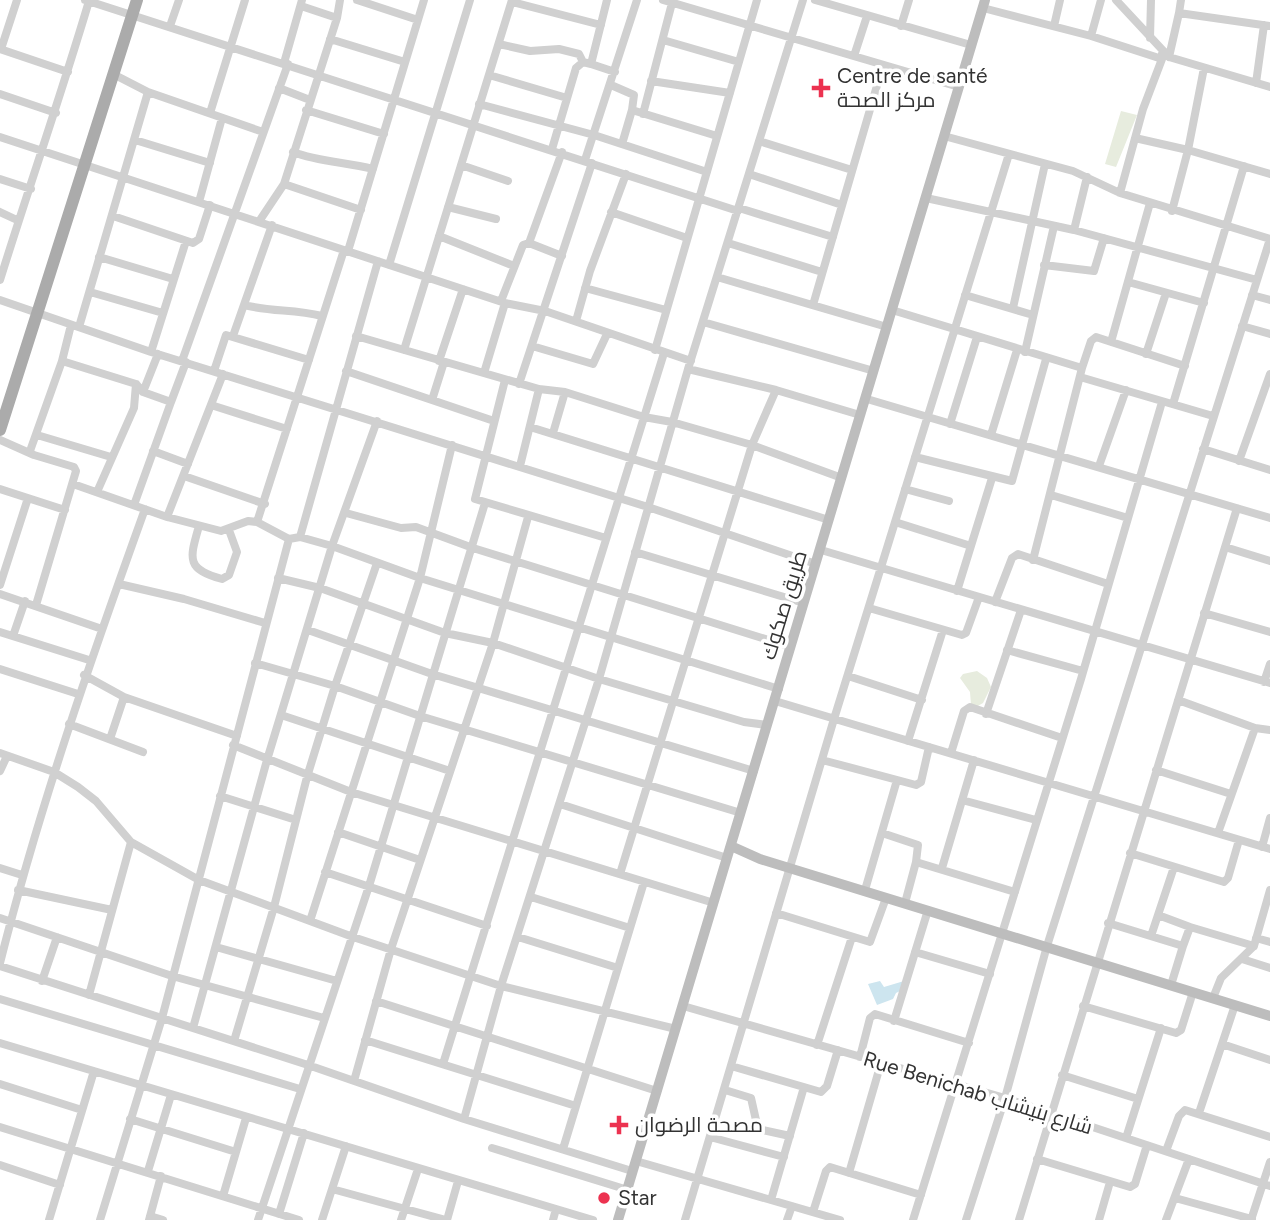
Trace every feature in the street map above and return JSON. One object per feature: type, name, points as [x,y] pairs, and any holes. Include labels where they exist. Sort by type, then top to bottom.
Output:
[{"type":"main road","points":[[0,430],[137,0]]},
{"type":"street","points":[[17,0],[1,49],[68,72]]},
{"type":"street","points":[[170,26],[179,0]]},
{"type":"street","points":[[210,113],[245,0]]},
{"type":"street","points":[[260,220],[284,184],[337,18],[340,0]]},
{"type":"street","points":[[357,0],[418,20]]},
{"type":"street","points":[[257,522],[265,504],[322,316],[361,210],[424,0]]},
{"type":"street","points":[[389,265],[470,0]]},
{"type":"street","points":[[552,149],[576,68],[587,63],[607,0]]},
{"type":"street","points":[[519,384],[562,256],[594,135],[636,0]]},
{"type":"street","points":[[654,349],[757,0]]},
{"type":"street","points":[[464,1119],[501,986],[546,852],[599,679],[672,422],[803,0]]},
{"type":"street","points":[[815,0],[971,45]]},
{"type":"street","points":[[847,10],[850,0]]},
{"type":"street","points":[[901,26],[909,0]]},
{"type":"street","points":[[1054,26],[1060,0]]},
{"type":"street","points":[[1091,36],[1101,0]]},
{"type":"street","points":[[1116,0],[1165,56]]},
{"type":"street","points":[[1150,38],[1151,0]]},
{"type":"street","points":[[1120,193],[1135,138],[1165,56],[1181,0]]},
{"type":"street","points":[[0,280],[4,256],[44,152],[87,1],[436,111],[699,198],[833,237]]},
{"type":"street","points":[[404,350],[512,1],[601,25]]},
{"type":"street","points":[[643,114],[663,40],[666,1],[959,87]]},
{"type":"street","points":[[134,505],[279,88],[302,3],[337,18]]},
{"type":"street","points":[[984,4],[1270,86]]},
{"type":"street","name":"طريق صكوك","points":[[618,1220],[984,4]]},
{"type":"street","points":[[1179,13],[1267,26],[1256,83]]},
{"type":"street","points":[[854,57],[867,16]]},
{"type":"street","points":[[330,39],[405,62]]},
{"type":"street","points":[[663,40],[739,62]]},
{"type":"street","points":[[499,44],[530,51],[571,51],[579,54],[587,63],[615,72]]},
{"type":"street","points":[[813,305],[883,65]]},
{"type":"street","points":[[1172,211],[1188,150],[1204,68]]},
{"type":"street","points":[[113,74],[148,92],[263,132]]},
{"type":"street","points":[[489,75],[567,98]]},
{"type":"street","points":[[652,81],[730,93]]},
{"type":"street","points":[[611,85],[634,95],[622,144]]},
{"type":"street","points":[[279,88],[310,100]]},
{"type":"street","points":[[30,451],[90,292],[148,92]]},
{"type":"street","points":[[0,94],[55,113]]},
{"type":"street","points":[[479,104],[594,135],[707,172]]},
{"type":"street","points":[[306,110],[384,134]]},
{"type":"street","points":[[632,110],[717,136]]},
{"type":"street","points":[[199,202],[222,118]]},
{"type":"street","points":[[944,136],[1087,177],[1120,193],[1172,211],[1270,239],[1047,946],[1005,1098],[966,1220]]},
{"type":"street","points":[[0,137],[260,220],[503,302],[576,321],[664,352],[690,365],[860,415]]},
{"type":"street","points":[[1135,138],[1270,174]]},
{"type":"street","points":[[135,139],[210,163]]},
{"type":"street","points":[[760,141],[852,170]]},
{"type":"street","points":[[293,152],[313,160],[334,159],[373,169]]},
{"type":"street","points":[[484,373],[514,266],[521,247],[529,243],[562,152]]},
{"type":"street","points":[[686,1220],[834,719],[1009,154]]},
{"type":"street","points":[[1013,308],[1045,164]]},
{"type":"street","points":[[461,165],[508,181]]},
{"type":"street","points":[[1173,404],[1244,166]]},
{"type":"street","points":[[576,321],[625,174]]},
{"type":"street","points":[[749,174],[842,205]]},
{"type":"street","points":[[1074,230],[1087,177]]},
{"type":"street","points":[[0,179],[32,188]]},
{"type":"street","points":[[284,184],[361,210]]},
{"type":"street","points":[[926,198],[1074,230],[1257,279]]},
{"type":"street","points":[[1111,342],[1150,203]]},
{"type":"street","points":[[113,216],[193,243],[199,239],[210,205]]},
{"type":"street","points":[[448,207],[496,219]]},
{"type":"street","points":[[0,212],[17,220]]},
{"type":"street","points":[[611,212],[687,238]]},
{"type":"street","points":[[233,336],[272,225]]},
{"type":"street","points":[[991,435],[1033,315],[1054,226]]},
{"type":"street","points":[[439,236],[514,266]]},
{"type":"street","points":[[1044,265],[1094,271],[1104,238]]},
{"type":"street","points":[[143,391],[163,313],[186,241]]},
{"type":"street","points":[[529,243],[562,256]]},
{"type":"street","points":[[728,243],[822,272]]},
{"type":"street","points":[[99,257],[173,279]]},
{"type":"street","points":[[300,537],[378,261]]},
{"type":"street","points":[[717,277],[887,327]]},
{"type":"street","points":[[1128,282],[1204,303]]},
{"type":"street","points":[[585,288],[666,310]]},
{"type":"street","points":[[432,400],[463,289]]},
{"type":"street","points":[[90,292],[163,313]]},
{"type":"street","points":[[1146,354],[1166,293]]},
{"type":"street","points":[[965,295],[1033,315]]},
{"type":"street","points":[[1252,295],[1270,300]]},
{"type":"street","points":[[0,300],[154,353],[520,466],[816,564]]},
{"type":"street","points":[[244,305],[272,312],[296,310],[322,316]]},
{"type":"street","points":[[892,310],[1046,359],[1162,402],[1213,416]]},
{"type":"street","points":[[703,321],[874,371]]},
{"type":"street","points":[[1242,326],[1270,334]]},
{"type":"street","points":[[532,345],[593,364],[607,334]]},
{"type":"street","points":[[167,517],[211,405],[223,338],[226,335],[233,336],[309,360]]},
{"type":"street","points":[[356,336],[519,384],[565,392],[644,417],[672,422],[752,445],[842,478]]},
{"type":"street","points":[[950,424],[977,337]]},
{"type":"street","points":[[1033,560],[1092,339],[1111,342],[1185,366]]},
{"type":"street","points":[[443,1064],[514,842],[564,667],[664,352]]},
{"type":"street","points":[[915,457],[1012,481],[1046,359]]},
{"type":"street","points":[[62,361],[136,384],[143,391],[171,402]]},
{"type":"street","points":[[346,372],[494,421]]},
{"type":"street","points":[[1240,461],[1269,377]]},
{"type":"street","points":[[505,380],[474,495],[477,502],[606,538]]},
{"type":"street","points":[[97,492],[134,408],[136,384]]},
{"type":"street","points":[[520,466],[539,389]]},
{"type":"street","points":[[620,874],[740,492],[752,445],[776,390]]},
{"type":"street","points":[[1099,466],[1126,390]]},
{"type":"street","points":[[553,433],[565,392]]},
{"type":"street","points":[[867,399],[1270,518]]},
{"type":"street","points":[[913,1220],[1083,671],[1162,402]]},
{"type":"street","points":[[211,405],[287,429]]},
{"type":"street","points":[[193,1028],[267,760],[332,546],[377,421]]},
{"type":"street","points":[[530,427],[829,520]]},
{"type":"street","points":[[37,435],[111,457]]},
{"type":"street","points":[[0,440],[34,455],[74,467],[76,471],[36,605]]},
{"type":"street","points":[[310,920],[420,578],[433,534],[452,445]]},
{"type":"street","points":[[1203,449],[1270,470]]},
{"type":"street","points":[[153,451],[188,464]]},
{"type":"street","points":[[184,476],[265,504]]},
{"type":"street","points":[[957,591],[992,478]]},
{"type":"street","points":[[73,484],[199,526],[229,530],[248,521],[257,522]]},
{"type":"street","points":[[0,489],[65,510]]},
{"type":"street","points":[[905,489],[949,501]]},
{"type":"street","points":[[1051,495],[1128,518]]},
{"type":"street","points":[[0,585],[28,498]]},
{"type":"street","points":[[258,1220],[307,1065],[353,937],[485,503]]},
{"type":"street","points":[[1019,1220],[1096,961],[1237,508]]},
{"type":"street","points":[[145,509],[78,694],[22,875],[0,964],[42,981],[307,1065],[464,1119],[563,1149],[698,1179],[836,1219]]},
{"type":"street","points":[[346,513],[433,534],[791,647]]},
{"type":"street","points":[[354,1081],[391,949],[493,643],[528,517]]},
{"type":"street","points":[[257,522],[260,527],[289,539],[300,537],[332,546],[420,578],[779,689]]},
{"type":"street","points":[[895,522],[971,546]]},
{"type":"street","points":[[199,526],[191,556],[192,564],[205,575],[222,579],[229,575],[237,552],[229,530]]},
{"type":"street","points":[[100,1220],[162,1018],[289,539]]},
{"type":"street","points":[[1225,547],[1270,561]]},
{"type":"street","points":[[821,550],[1267,682],[1270,664]]},
{"type":"street","points":[[635,552],[804,603]]},
{"type":"street","points":[[995,602],[1015,555],[1108,584]]},
{"type":"street","points":[[233,1041],[274,907],[321,728],[377,563]]},
{"type":"street","points":[[278,578],[320,588],[445,633],[493,643],[599,679],[744,722],[767,726]]},
{"type":"street","points":[[119,584],[184,598],[265,623]]},
{"type":"street","points":[[0,594],[102,629]]},
{"type":"street","points":[[869,608],[959,635],[966,633],[979,597]]},
{"type":"street","points":[[13,636],[25,601]]},
{"type":"street","points":[[986,714],[1021,610]]},
{"type":"street","points":[[1205,613],[1270,632]]},
{"type":"street","points":[[308,630],[432,674],[660,745],[754,771]]},
{"type":"street","points":[[908,741],[943,630]]},
{"type":"street","points":[[0,632],[89,660]]},
{"type":"street","points":[[1007,650],[1083,671]]},
{"type":"street","points":[[255,663],[741,813]]},
{"type":"street","points":[[0,669],[78,694]]},
{"type":"street","points":[[85,675],[124,697],[237,736]]},
{"type":"street","points":[[848,677],[922,700]]},
{"type":"street","points":[[110,739],[124,697]]},
{"type":"street","points":[[1178,699],[1255,728],[1270,730]]},
{"type":"street","points":[[775,701],[1266,848],[1270,818]]},
{"type":"street","points":[[951,753],[965,709],[970,707],[1062,738]]},
{"type":"street","points":[[281,715],[450,771]]},
{"type":"street","points":[[69,724],[143,752]]},
{"type":"street","points":[[1218,833],[1255,728]]},
{"type":"street","points":[[233,746],[351,792],[714,903]]},
{"type":"street","points":[[822,760],[919,784],[929,747]]},
{"type":"street","points":[[0,771],[3,755],[54,772],[96,801],[131,842],[199,880],[353,937],[501,986],[676,1029]]},
{"type":"street","points":[[942,868],[974,760]]},
{"type":"street","points":[[1156,770],[1231,794]]},
{"type":"street","points":[[865,890],[897,780]]},
{"type":"street","points":[[220,796],[296,820]]},
{"type":"street","points":[[962,800],[1037,820]]},
{"type":"street","points":[[560,804],[727,858]]},
{"type":"street","points":[[338,832],[420,860]]},
{"type":"street","points":[[882,833],[918,845],[905,903]]},
{"type":"street","points":[[1130,853],[1224,881],[1228,878],[1239,840]]},
{"type":"street","points":[[89,995],[131,842]]},
{"type":"street","points":[[731,846],[789,868],[1270,1016]]},
{"type":"street","points":[[916,862],[1015,891]]},
{"type":"street","points":[[1151,936],[1174,867]]},
{"type":"street","points":[[0,868],[22,875]]},
{"type":"street","points":[[325,872],[487,926]]},
{"type":"street","points":[[563,1149],[644,882]]},
{"type":"street","points":[[18,890],[112,910]]},
{"type":"street","points":[[1213,998],[1221,978],[1242,959],[1255,942],[1270,890]]},
{"type":"street","points":[[531,897],[631,928]]},
{"type":"street","points":[[776,913],[868,942],[873,939],[887,898]]},
{"type":"street","points":[[894,1021],[928,910]]},
{"type":"street","points":[[1158,915],[1189,927],[1255,942],[1270,942]]},
{"type":"street","points":[[0,918],[172,976],[324,1018]]},
{"type":"street","points":[[1108,923],[1184,946]]},
{"type":"street","points":[[1171,985],[1189,927]]},
{"type":"street","points":[[42,981],[57,937]]},
{"type":"street","points":[[518,937],[618,968]]},
{"type":"street","points":[[817,1045],[852,937]]},
{"type":"street","points":[[216,947],[258,961],[337,981]]},
{"type":"street","points":[[915,952],[990,974]]},
{"type":"street","points":[[1242,959],[1270,968]]},
{"type":"street","points":[[1083,1006],[1180,1032],[1193,992]]},
{"type":"street","points":[[0,999],[300,1089]]},
{"type":"street","points":[[376,1001],[657,1091]]},
{"type":"street","points":[[1199,1113],[1235,1005]]},
{"type":"street","name":"Rue Benichab شارع بنيشاب","points":[[683,1006],[1005,1098],[1267,1185]]},
{"type":"street","points":[[860,1057],[872,1016],[875,1014],[969,1043]]},
{"type":"street","points":[[1126,1138],[1161,1028]]},
{"type":"street","points":[[365,1040],[576,1107]]},
{"type":"street","points":[[0,1043],[593,1220]]},
{"type":"street","points":[[1222,1044],[1270,1060]]},
{"type":"street","points":[[731,1066],[824,1090],[838,1050]]},
{"type":"street","points":[[849,1172],[881,1063]]},
{"type":"street","points":[[49,1220],[94,1070]]},
{"type":"street","points":[[1062,1075],[1138,1099]]},
{"type":"street","points":[[0,1084],[82,1110]]},
{"type":"street","points":[[771,1200],[804,1087]]},
{"type":"street","points":[[725,1090],[751,1098],[758,1129],[790,1136]]},
{"type":"street","points":[[148,1171],[172,1095]]},
{"type":"street","points":[[1166,1151],[1181,1112],[1190,1110],[1270,1137]]},
{"type":"street","points":[[223,1196],[246,1118]]},
{"type":"street","points":[[130,1119],[236,1152]]},
{"type":"street","points":[[0,1127],[299,1220]]},
{"type":"street","points":[[279,1214],[304,1133]]},
{"type":"street","points":[[710,1137],[784,1157]]},
{"type":"street","points":[[1037,1158],[1110,1182],[1133,1186],[1147,1145]]},
{"type":"street","points":[[322,1220],[345,1146]]},
{"type":"street","points":[[492,1148],[628,1190]]},
{"type":"street","points":[[1166,1220],[1189,1159]]},
{"type":"street","points":[[1175,1198],[1252,1220],[1267,1185],[1270,1162]]},
{"type":"street","points":[[0,1166],[60,1185]]},
{"type":"street","points":[[813,1212],[830,1167],[921,1195]]},
{"type":"street","points":[[401,1220],[418,1168]]},
{"type":"street","points":[[162,1176],[150,1218],[163,1220]]},
{"type":"street","points":[[332,1189],[446,1220],[458,1181]]},
{"type":"street","points":[[1099,1220],[1110,1182]]},
{"type":"street","points":[[787,1220],[792,1206]]},
{"type":"street","points":[[553,1220],[556,1209]]},
{"type":"shaded area","points":[[1121,111],[1137,115],[1116,167],[1105,164]]},
{"type":"shaded area","points":[[977,671],[987,678],[991,687],[983,703],[976,707],[971,705],[970,692],[960,678],[963,674]]},
{"type":"water","points":[[880,981],[884,987],[904,981],[902,990],[896,993],[893,999],[877,1005],[868,984]]},
{"type":"place","name":"Centre de santé مركز الصحة","points":[[821,88]]},
{"type":"place","name":"مصحة الرضوان","points":[[619,1125]]},
{"type":"place","name":"Star","points":[[604,1198]]}]
